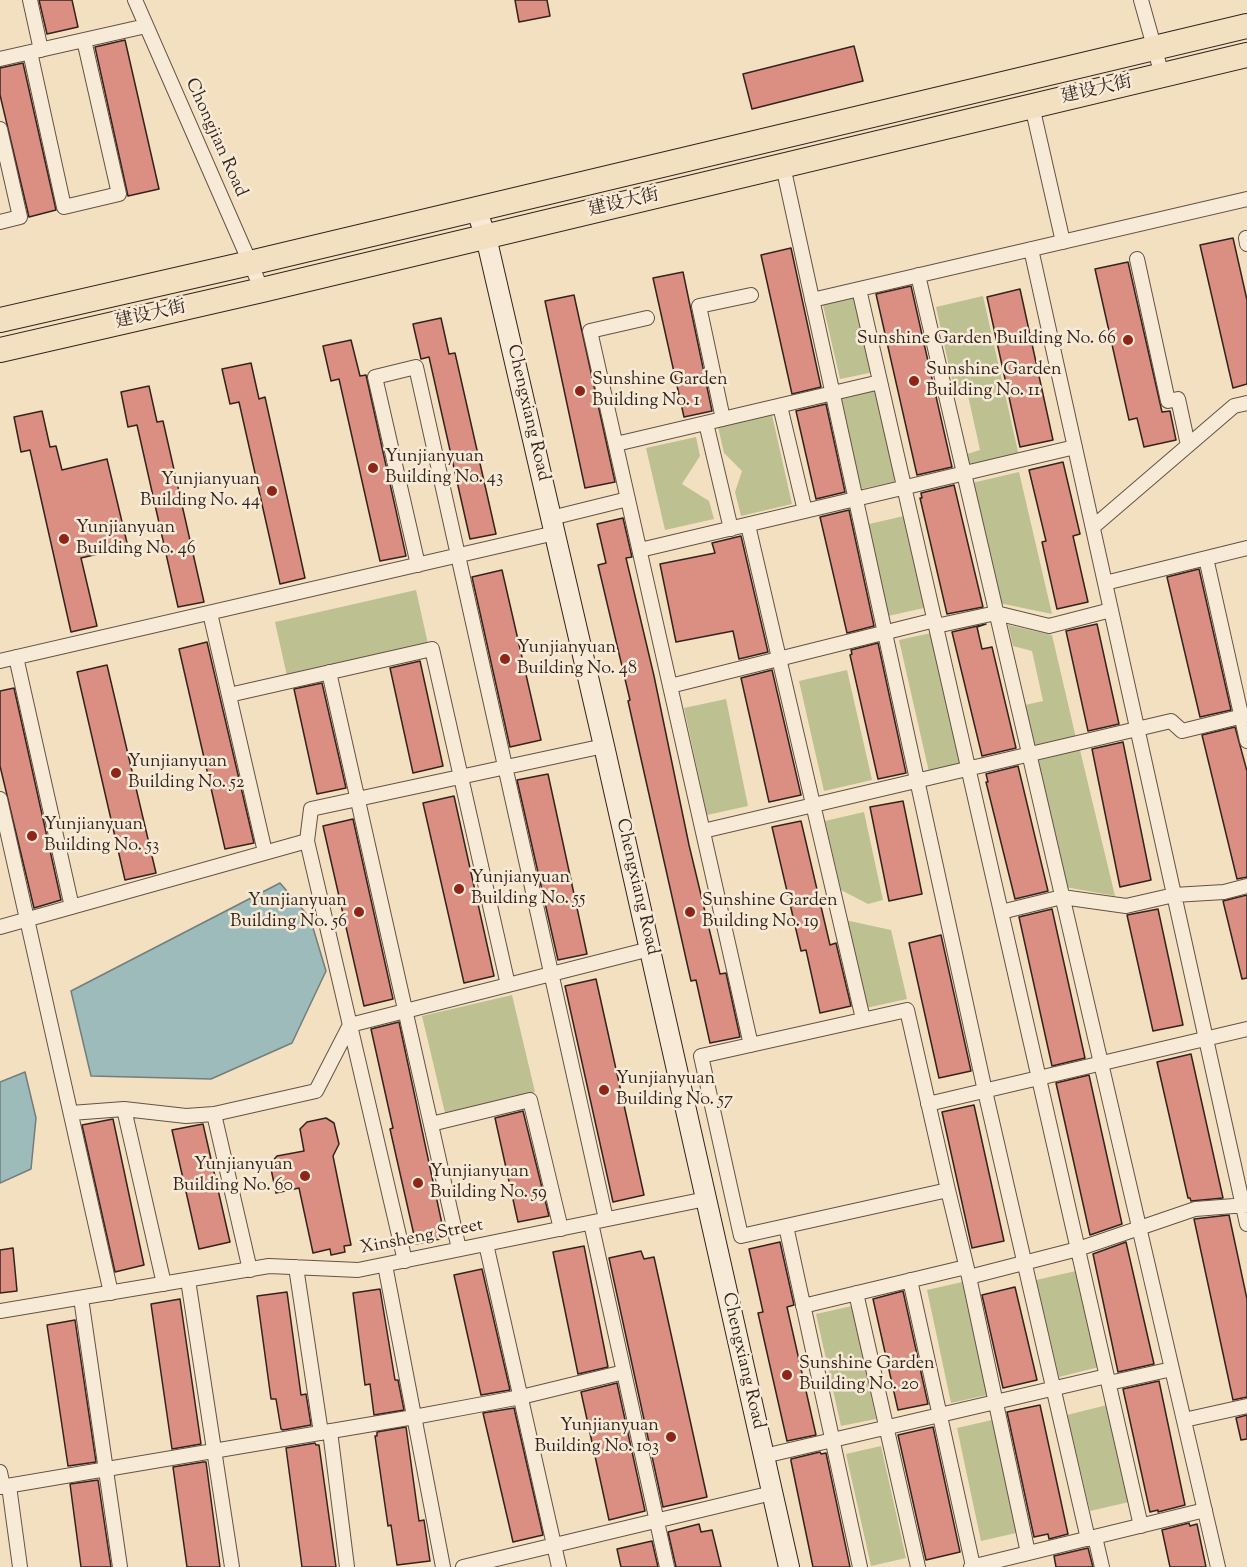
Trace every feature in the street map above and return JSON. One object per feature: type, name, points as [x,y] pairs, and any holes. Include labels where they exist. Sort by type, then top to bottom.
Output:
[{"type":"highway","name":"建设大街","points":[[0,320],[250,263],[1247,26]]},
{"type":"highway","name":"建设大街","points":[[0,350],[262,290],[1247,55]]},
{"type":"main road","name":"Chengxiang Road","points":[[476,209],[486,237],[604,746],[789,1567]]},
{"type":"street","points":[[30,0],[35,51],[64,207],[119,194],[84,40]]},
{"type":"street","name":"Chongjian Road","points":[[135,0],[262,290]]},
{"type":"street","points":[[1142,0],[1162,75]]},
{"type":"street","points":[[0,59],[146,26]]},
{"type":"street","points":[[1032,106],[1063,242]]},
{"type":"street","points":[[0,129],[20,217],[0,222]]},
{"type":"street","points":[[783,166],[1025,1263],[1054,1389],[1092,1538],[1102,1567]]},
{"type":"street","points":[[812,300],[1247,199]]},
{"type":"street","points":[[1031,249],[1245,1205],[1247,1224]]},
{"type":"street","points":[[1137,260],[1168,401],[1178,399],[1188,445]]},
{"type":"street","points":[[918,275],[1218,1567]]},
{"type":"street","points":[[859,289],[1141,1526]]},
{"type":"street","points":[[723,419],[699,306],[751,295]]},
{"type":"street","points":[[647,318],[590,331],[751,1045]]},
{"type":"street","points":[[418,565],[375,376],[416,367],[606,1219]]},
{"type":"street","points":[[616,444],[880,382]]},
{"type":"street","points":[[1092,527],[1234,406],[1247,403]]},
{"type":"street","points":[[780,406],[805,511]]},
{"type":"street","points":[[706,423],[731,529]]},
{"type":"street","points":[[640,550],[1075,447]]},
{"type":"street","points":[[0,661],[458,556],[628,499]]},
{"type":"street","points":[[748,525],[864,1019]]},
{"type":"street","points":[[1105,583],[1247,548]]},
{"type":"street","points":[[1206,558],[1244,716],[1247,741]]},
{"type":"street","points":[[670,686],[885,633],[935,623],[996,613],[1049,626],[1111,610]]},
{"type":"street","points":[[210,613],[265,852]]},
{"type":"street","points":[[229,695],[432,649],[508,985]]},
{"type":"street","points":[[16,657],[72,907]]},
{"type":"street","points":[[329,672],[459,1249]]},
{"type":"street","points":[[703,831],[1172,721],[1182,731],[1244,716]]},
{"type":"street","points":[[405,1261],[307,841],[311,809],[604,746]]},
{"type":"street","points":[[0,799],[111,1293]]},
{"type":"street","points":[[0,927],[307,841]]},
{"type":"street","points":[[1001,912],[1062,897],[1126,906],[1174,895],[1224,892],[1247,886]]},
{"type":"street","points":[[71,1113],[124,1108],[186,1116],[214,1114],[315,1091],[350,1025],[650,949]]},
{"type":"street","points":[[675,1061],[908,1010],[968,1272],[1028,1553]]},
{"type":"street","points":[[928,1104],[1247,1029]]},
{"type":"street","points":[[701,1056],[741,1236]]},
{"type":"street","points":[[431,1124],[530,1100],[561,1229]]},
{"type":"street","points":[[124,1108],[164,1284]]},
{"type":"street","points":[[214,1114],[250,1269]]},
{"type":"street","points":[[716,1242],[948,1190]]},
{"type":"street","name":"Xinsheng Street","points":[[0,1311],[269,1266],[358,1270],[706,1199]]},
{"type":"street","points":[[803,1306],[910,1280],[1025,1263],[1078,1249],[1195,1209],[1245,1205]]},
{"type":"street","points":[[591,1223],[667,1567]]},
{"type":"street","points":[[786,1226],[860,1567]]},
{"type":"street","points":[[486,1244],[559,1567]]},
{"type":"street","points":[[385,1265],[443,1567]]},
{"type":"street","points":[[296,1268],[326,1432],[347,1567]]},
{"type":"street","points":[[188,1280],[232,1567]]},
{"type":"street","points":[[910,1280],[972,1567],[1204,1510]]},
{"type":"street","points":[[856,1293],[918,1567]]},
{"type":"street","points":[[81,1298],[120,1567]]},
{"type":"street","points":[[764,1456],[1054,1389],[1172,1369]]},
{"type":"street","points":[[4,1487],[414,1417],[521,1397],[624,1372]]},
{"type":"street","points":[[1184,1420],[1247,1406]]},
{"type":"street","points":[[0,1472],[20,1567]]},
{"type":"street","points":[[463,1567],[772,1492]]},
{"type":"green space","points":[[983,296],[1019,456],[970,467],[967,454],[980,450],[967,391],[955,394],[936,307]]},
{"type":"green space","points":[[857,297],[874,372],[840,379],[823,305]]},
{"type":"green space","points":[[876,387],[897,481],[861,489],[841,395]]},
{"type":"green space","points":[[772,415],[792,504],[741,516],[735,492],[742,471],[724,453],[718,427]]},
{"type":"green space","points":[[696,437],[700,456],[682,484],[709,501],[714,519],[665,530],[646,448]]},
{"type":"green space","points":[[1019,472],[1052,614],[999,603],[972,483]]},
{"type":"green space","points":[[904,516],[924,608],[888,616],[869,524]]},
{"type":"green space","points":[[416,590],[428,644],[287,676],[275,622]]},
{"type":"green space","points":[[1008,625],[1052,635],[1076,738],[1035,747],[1025,705],[1043,701],[1032,651],[1013,646]]},
{"type":"green space","points":[[931,633],[961,765],[929,772],[899,640]]},
{"type":"green space","points":[[847,670],[872,780],[824,791],[799,681]]},
{"type":"green space","points":[[726,699],[748,806],[707,815],[684,708]]},
{"type":"green space","points":[[1080,750],[1115,896],[1065,887],[1035,761]]},
{"type":"green space","points":[[864,812],[883,900],[868,904],[841,890],[825,821]]},
{"type":"green space","points":[[845,920],[891,930],[907,999],[866,1008]]},
{"type":"green space","points":[[512,995],[535,1092],[445,1113],[422,1016]]},
{"type":"green space","points":[[1076,1271],[1099,1367],[1059,1377],[1036,1280]]},
{"type":"green space","points":[[962,1282],[987,1395],[951,1403],[927,1290]]},
{"type":"green space","points":[[852,1306],[876,1419],[841,1426],[816,1314]]},
{"type":"green space","points":[[1107,1405],[1129,1502],[1090,1511],[1067,1415]]},
{"type":"green space","points":[[992,1420],[1016,1533],[981,1541],[957,1428]]},
{"type":"green space","points":[[881,1446],[906,1558],[871,1566],[846,1454]]},
{"type":"water","points":[[280,883],[310,918],[326,971],[292,1043],[211,1079],[91,1076],[71,991]]},
{"type":"water","points":[[25,1072],[36,1118],[31,1169],[0,1183],[0,1082]]},
{"type":"building","points":[[39,0],[72,0],[78,27],[47,34]]},
{"type":"building","points":[[515,0],[547,0],[550,16],[519,22]]},
{"type":"building","points":[[125,40],[159,189],[128,196],[95,47]]},
{"type":"building","points":[[854,46],[863,81],[752,109],[743,74]]},
{"type":"building","points":[[23,63],[56,210],[29,217],[0,95],[0,68]]},
{"type":"building","points":[[1233,238],[1247,300],[1247,384],[1233,388],[1200,245]]},
{"type":"building","points":[[791,248],[821,387],[792,394],[761,255]]},
{"type":"building","name":"Sunshine Garden Building No. 66","points":[[1128,262],[1162,412],[1170,411],[1176,440],[1144,447],[1137,418],[1129,420],[1095,269]]},
{"type":"building","points":[[683,272],[712,411],[684,417],[653,278]]},
{"type":"building","name":"Sunshine Garden Building No. 11","points":[[911,286],[952,467],[917,475],[876,294]]},
{"type":"building","points":[[1020,289],[1053,440],[1020,447],[987,297]]},
{"type":"building","name":"Sunshine Garden Building No. 1","points":[[574,295],[615,482],[585,488],[545,301]]},
{"type":"building","points":[[441,318],[449,354],[455,353],[496,534],[470,539],[429,357],[421,359],[413,324]]},
{"type":"building","name":"Yunjianyuan Building No. 43","points":[[351,340],[360,376],[366,375],[406,556],[380,561],[339,379],[331,381],[323,346]]},
{"type":"building","name":"Yunjianyuan Building No. 44","points":[[251,363],[259,399],[265,397],[305,578],[280,584],[239,402],[230,404],[222,369]]},
{"type":"building","points":[[149,386],[157,422],[163,421],[204,602],[178,607],[137,425],[128,427],[121,392]]},
{"type":"building","points":[[826,404],[845,492],[816,499],[796,411]]},
{"type":"building","points":[[42,411],[50,447],[56,446],[62,470],[107,459],[128,547],[81,558],[97,626],[71,632],[30,450],[21,452],[14,417]]},
{"type":"building","points":[[1063,462],[1080,534],[1073,536],[1088,602],[1057,609],[1042,542],[1046,541],[1029,470]]},
{"type":"building","points":[[954,485],[983,607],[947,614],[920,498],[922,498],[921,493]]},
{"type":"building","points":[[849,510],[874,626],[847,633],[820,517]]},
{"type":"building","points":[[623,518],[632,557],[626,558],[654,676],[689,845],[720,974],[726,973],[740,1037],[710,1043],[696,980],[691,981],[598,565],[606,563],[597,524]]},
{"type":"building","points":[[741,536],[768,652],[739,659],[733,631],[676,642],[660,564],[715,553],[712,543]]},
{"type":"building","points":[[1199,569],[1231,710],[1200,717],[1167,577]]},
{"type":"building","name":"Yunjianyuan Building No. 48","points":[[502,570],[541,740],[510,747],[472,577]]},
{"type":"building","points":[[986,624],[977,627],[982,649],[992,647],[1016,748],[982,756],[952,632]]},
{"type":"building","points":[[1097,624],[1119,724],[1088,731],[1066,631]]},
{"type":"building","points":[[207,642],[254,843],[225,849],[179,649]]},
{"type":"building","points":[[878,643],[906,773],[878,779],[850,655],[851,650]]},
{"type":"building","points":[[420,661],[443,766],[413,773],[390,668]]},
{"type":"building","name":"Yunjianyuan Building No. 52","points":[[107,665],[156,873],[125,880],[77,672]]},
{"type":"building","points":[[772,670],[801,795],[769,802],[741,678]]},
{"type":"building","points":[[322,683],[346,788],[317,794],[294,689]]},
{"type":"building","name":"Yunjianyuan Building No. 53","points":[[14,688],[61,900],[34,908],[0,766],[0,691]]},
{"type":"building","points":[[1235,727],[1247,771],[1247,877],[1237,879],[1202,735]]},
{"type":"building","points":[[1123,742],[1151,880],[1120,887],[1092,749]]},
{"type":"building","points":[[1018,766],[1048,891],[1015,899],[986,782],[988,782],[986,774]]},
{"type":"building","points":[[548,774],[587,954],[558,960],[517,780]]},
{"type":"building","name":"Yunjianyuan Building No. 55","points":[[454,796],[494,976],[464,983],[423,803]]},
{"type":"building","points":[[903,801],[922,894],[889,901],[870,807]]},
{"type":"building","name":"Yunjianyuan Building No. 56","points":[[353,819],[393,999],[364,1006],[323,826]]},
{"type":"building","points":[[801,821],[830,945],[836,943],[851,1006],[820,1013],[806,950],[801,951],[772,827]]},
{"type":"building","points":[[1247,895],[1247,978],[1242,979],[1223,901]]},
{"type":"building","points":[[1052,909],[1085,1058],[1052,1066],[1019,917]]},
{"type":"building","points":[[1158,909],[1183,1025],[1153,1031],[1127,915]]},
{"type":"building","points":[[941,935],[971,1071],[939,1078],[909,943]]},
{"type":"building","name":"Yunjianyuan Building No. 57","points":[[596,979],[644,1195],[613,1202],[565,986]]},
{"type":"building","name":"Yunjianyuan Building No. 59","points":[[399,1022],[445,1238],[416,1244],[390,1129],[393,1128],[371,1029]]},
{"type":"building","points":[[1191,1054],[1223,1198],[1191,1201],[1188,1198],[1157,1062]]},
{"type":"building","points":[[1089,1075],[1122,1224],[1090,1235],[1056,1083]]},
{"type":"building","points":[[974,1105],[1004,1241],[972,1248],[942,1112]]},
{"type":"building","points":[[523,1111],[549,1216],[518,1222],[495,1118]]},
{"type":"building","name":"Yunjianyuan Building No. 60","points":[[326,1118],[334,1123],[339,1144],[333,1156],[351,1245],[344,1246],[345,1252],[331,1255],[330,1249],[313,1253],[299,1188],[276,1193],[270,1164],[277,1156],[304,1151],[300,1129],[307,1122]]},
{"type":"building","points":[[113,1119],[144,1265],[115,1272],[82,1125]]},
{"type":"building","points":[[203,1124],[230,1242],[199,1249],[172,1130]]},
{"type":"building","points":[[1229,1215],[1247,1299],[1247,1397],[1233,1400],[1194,1219]]},
{"type":"building","name":"Sunshine Garden Building No. 20","points":[[780,1242],[794,1305],[787,1307],[816,1435],[787,1441],[758,1313],[763,1312],[749,1249]]},
{"type":"building","points":[[1126,1242],[1154,1364],[1118,1372],[1093,1254]]},
{"type":"building","points":[[584,1246],[608,1367],[578,1374],[553,1252]]},
{"type":"building","points":[[13,1248],[17,1291],[0,1293],[0,1250]]},
{"type":"building","points":[[641,1251],[644,1259],[654,1257],[707,1497],[663,1507],[609,1258]]},
{"type":"building","points":[[482,1269],[510,1390],[481,1395],[454,1275]]},
{"type":"building","points":[[1015,1287],[1037,1380],[1003,1388],[982,1295]]},
{"type":"building","points":[[380,1289],[395,1380],[398,1380],[404,1410],[374,1415],[370,1384],[365,1385],[353,1293]]},
{"type":"building","points":[[903,1291],[928,1404],[898,1410],[873,1299]]},
{"type":"building","points":[[287,1292],[301,1395],[306,1394],[311,1425],[283,1430],[276,1399],[271,1399],[257,1296]]},
{"type":"building","points":[[180,1299],[201,1444],[172,1449],[151,1304]]},
{"type":"building","points":[[75,1320],[96,1462],[68,1466],[47,1325]]},
{"type":"building","points":[[1159,1381],[1185,1505],[1150,1512],[1123,1389]]},
{"type":"building","points":[[617,1383],[645,1511],[609,1520],[581,1392]]},
{"type":"building","points":[[1040,1405],[1068,1534],[1049,1539],[1048,1534],[1034,1537],[1007,1412]]},
{"type":"building","points":[[514,1408],[543,1535],[513,1542],[483,1413]]},
{"type":"building","points":[[1247,1415],[1247,1439],[1241,1440],[1236,1418]]},
{"type":"building","points":[[406,1427],[419,1521],[424,1520],[430,1561],[397,1565],[391,1525],[388,1526],[375,1436],[377,1432]]},
{"type":"building","points":[[933,1427],[960,1552],[926,1560],[898,1435]]},
{"type":"building","points":[[315,1443],[319,1445],[336,1567],[302,1567],[286,1448]]},
{"type":"building","points":[[820,1452],[821,1454],[826,1453],[850,1567],[813,1567],[791,1459]]},
{"type":"building","points":[[206,1462],[220,1567],[187,1567],[173,1467]]},
{"type":"building","points":[[98,1480],[111,1567],[81,1567],[70,1484]]},
{"type":"building","points":[[1189,1523],[1190,1526],[1197,1524],[1206,1567],[1170,1567],[1162,1530]]},
{"type":"building","points":[[699,1524],[701,1532],[712,1530],[721,1567],[676,1567],[668,1532]]},
{"type":"building","points":[[652,1541],[658,1567],[621,1567],[617,1549]]},
{"type":"building","points":[[1088,1548],[1093,1567],[1056,1567],[1054,1556]]},
{"type":"place","name":"Sunshine Garden Building No. 66","points":[[1128,340]]},
{"type":"place","name":"Sunshine Garden Building No. 11","points":[[914,381]]},
{"type":"place","name":"Sunshine Garden Building No. 1","points":[[580,391]]},
{"type":"place","name":"Yunjianyuan Building No. 43","points":[[373,468]]},
{"type":"place","name":"Yunjianyuan Building No. 44","points":[[272,491]]},
{"type":"place","name":"Yunjianyuan Building No. 46","points":[[64,539]]},
{"type":"place","name":"Yunjianyuan Building No. 48","points":[[505,659]]},
{"type":"place","name":"Yunjianyuan Building No. 52","points":[[116,773]]},
{"type":"place","name":"Yunjianyuan Building No. 53","points":[[32,836]]},
{"type":"place","name":"Yunjianyuan Building No. 55","points":[[459,889]]},
{"type":"place","name":"Yunjianyuan Building No. 56","points":[[359,912]]},
{"type":"place","name":"Sunshine Garden Building No. 19","points":[[690,912]]},
{"type":"place","name":"Yunjianyuan Building No. 57","points":[[604,1090]]},
{"type":"place","name":"Yunjianyuan Building No. 60","points":[[305,1176]]},
{"type":"place","name":"Yunjianyuan Building No. 59","points":[[418,1183]]},
{"type":"place","name":"Sunshine Garden Building No. 20","points":[[787,1375]]},
{"type":"place","name":"Yunjianyuan Building No. 103","points":[[671,1437]]}]
